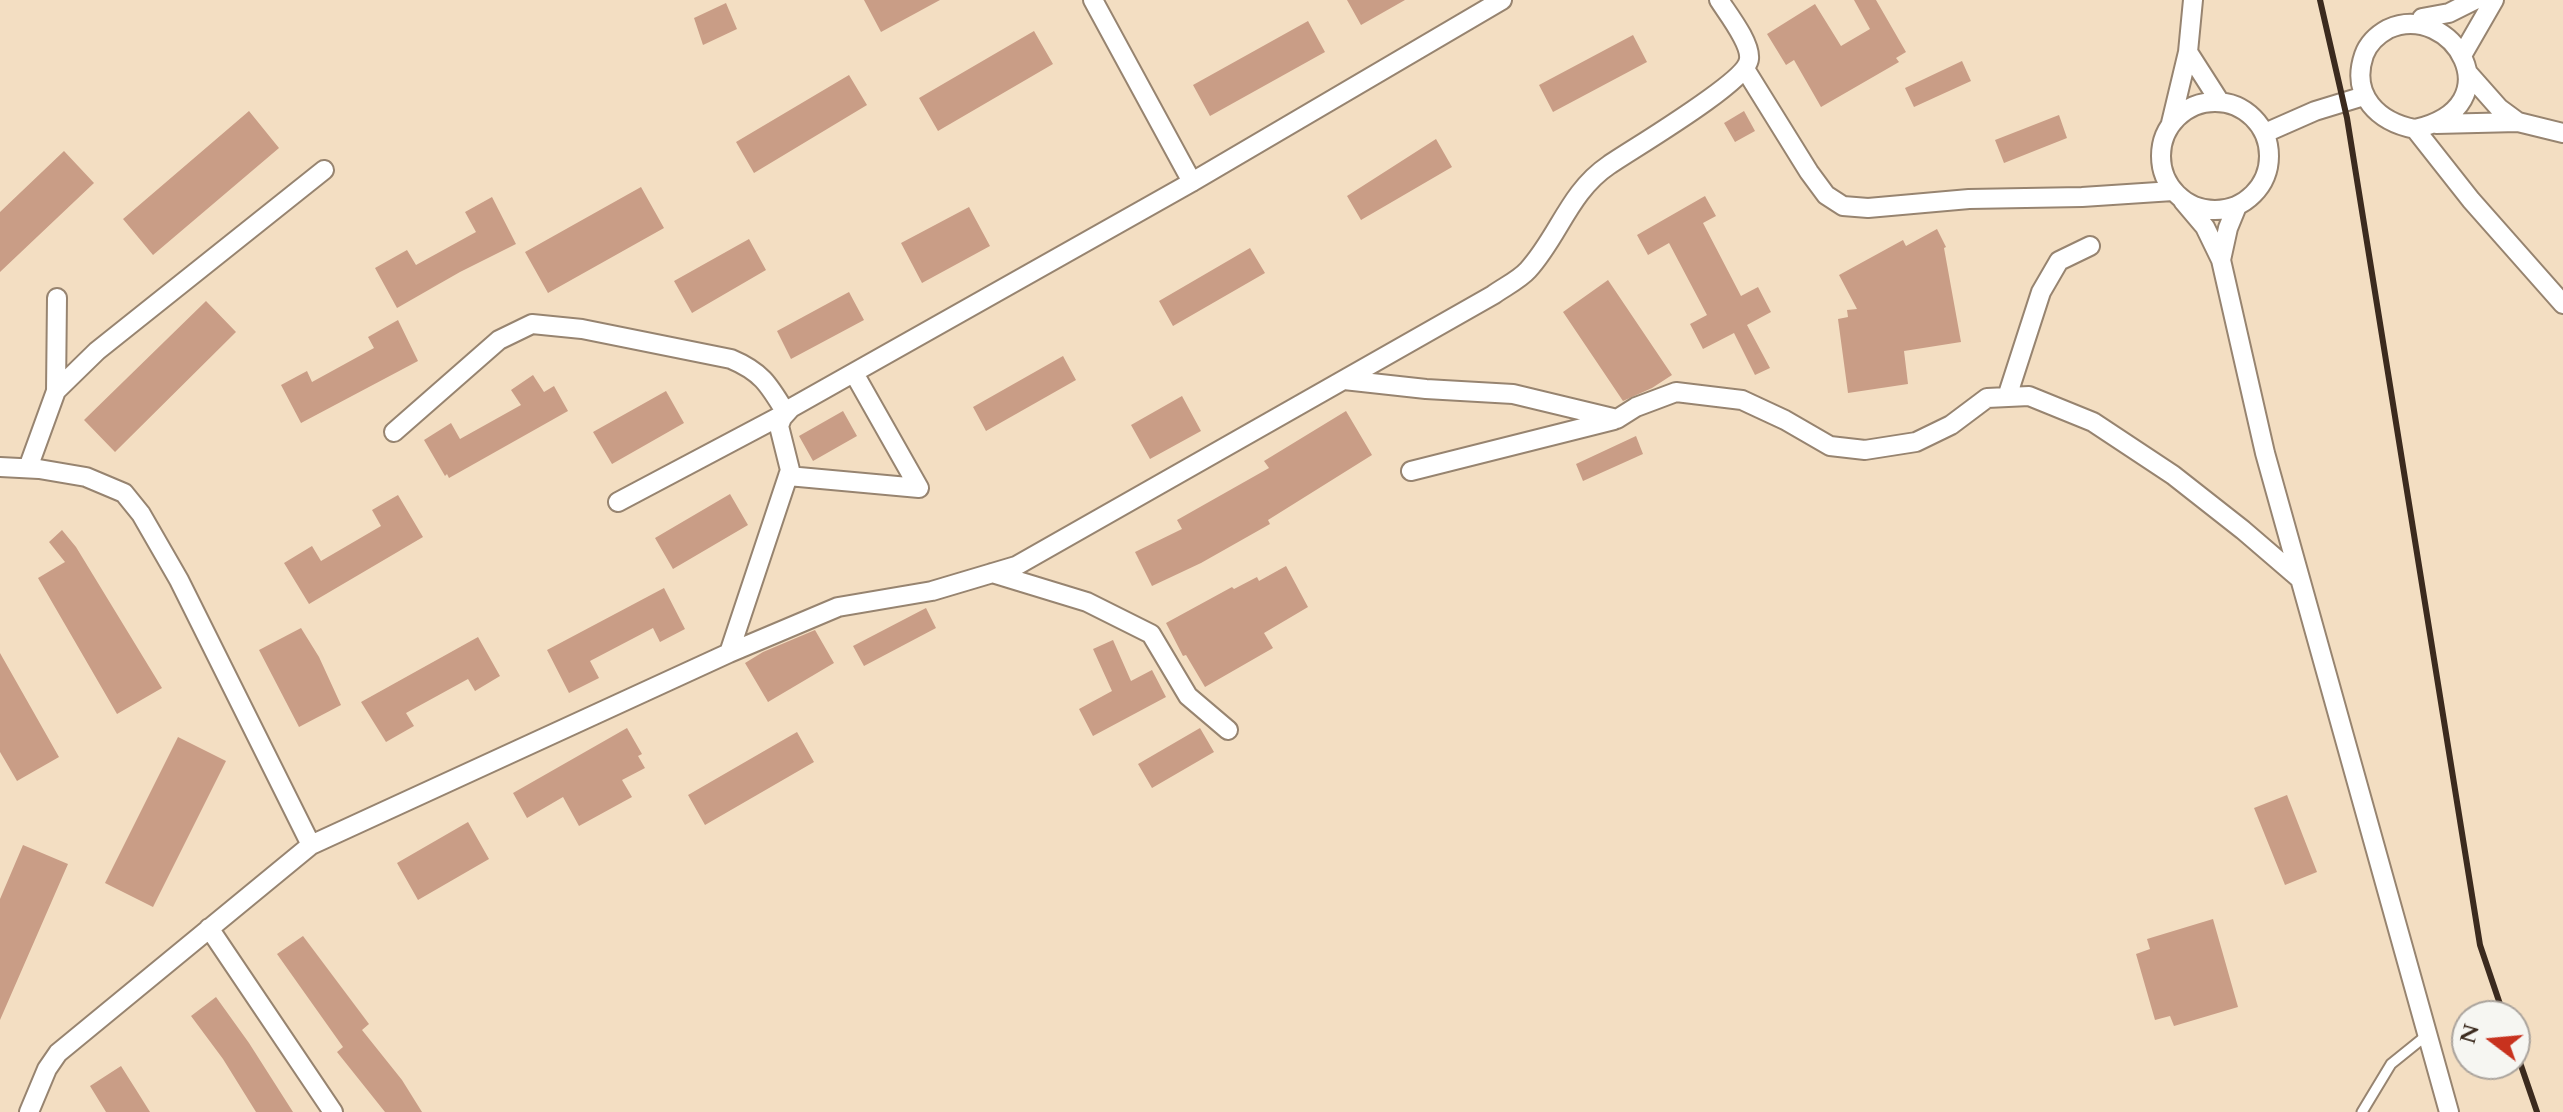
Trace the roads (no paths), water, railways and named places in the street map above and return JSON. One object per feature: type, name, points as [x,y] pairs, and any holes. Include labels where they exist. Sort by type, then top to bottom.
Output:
[{"type":"street","points":[[1093,0],[1192,182]]},
{"type":"street","points":[[618,502],[855,375],[1502,0]]},
{"type":"street","points":[[38,1107],[47,1069],[58,1053],[311,845],[729,653],[838,607],[932,591],[1016,566],[1493,295],[1527,271],[1577,193],[1596,176],[1710,99],[1745,69],[1749,59],[1747,48],[1719,0]]},
{"type":"street","points":[[2193,0],[2188,52],[2171,124],[2164,137],[2161,165],[2178,196],[2205,227],[2221,260],[2265,453],[2449,1112]]},
{"type":"street","points":[[2475,0],[2449,13],[2394,25],[2376,36],[2364,54],[2360,75],[2364,96],[2377,113],[2394,125],[2415,129],[2436,124],[2518,122],[2563,133]]},
{"type":"street","points":[[2464,52],[2494,0]]},
{"type":"street","points":[[2414,20],[2434,24],[2452,35],[2464,52],[2468,73],[2464,94],[2453,112],[2436,124]]},
{"type":"street","points":[[2188,52],[2220,102]]},
{"type":"street","points":[[1745,69],[1809,172],[1826,195],[1843,206],[1868,208],[1969,199],[2178,196],[2209,210],[2224,210],[2249,198],[2266,175],[2269,161],[2265,133],[2247,111],[2220,102],[2206,102],[2193,106],[2171,124]]},
{"type":"street","points":[[2468,73],[2499,108],[2518,122]]},
{"type":"street","points":[[2265,133],[2315,111],[2364,96]]},
{"type":"street","points":[[2415,129],[2471,200],[2563,304]]},
{"type":"street","points":[[56,391],[97,351],[324,170]]},
{"type":"street","points":[[2221,260],[2237,206]]},
{"type":"street","points":[[2007,397],[2041,292],[2059,261],[2090,246]]},
{"type":"street","points":[[28,468],[56,391],[57,298]]},
{"type":"street","points":[[394,432],[499,340],[532,324],[582,329],[731,359],[765,378],[786,413]]},
{"type":"street","points":[[788,476],[919,488],[855,375]]},
{"type":"street","points":[[1344,380],[1513,394],[1617,419]]},
{"type":"street","points":[[1411,471],[1617,419],[1636,407],[1676,392],[1742,400],[1830,446],[1865,450],[1916,442],[1951,425],[1987,398],[2029,396],[2093,422],[2173,475],[2300,579]]},
{"type":"street","points":[[729,653],[790,470],[779,426],[786,413]]},
{"type":"street","points":[[0,467],[86,477],[124,493],[141,514],[179,580],[311,845]]},
{"type":"street","points":[[992,573],[1087,602],[1151,634],[1188,696],[1228,730]]},
{"type":"street","points":[[209,928],[333,1112]]},
{"type":"lane","points":[[2362,1112],[2391,1064],[2427,1035]]},
{"type":"railway","points":[[2320,0],[2347,118],[2480,945],[2499,1000]]},
{"type":"railway","points":[[2526,1080],[2537,1112]]}]
